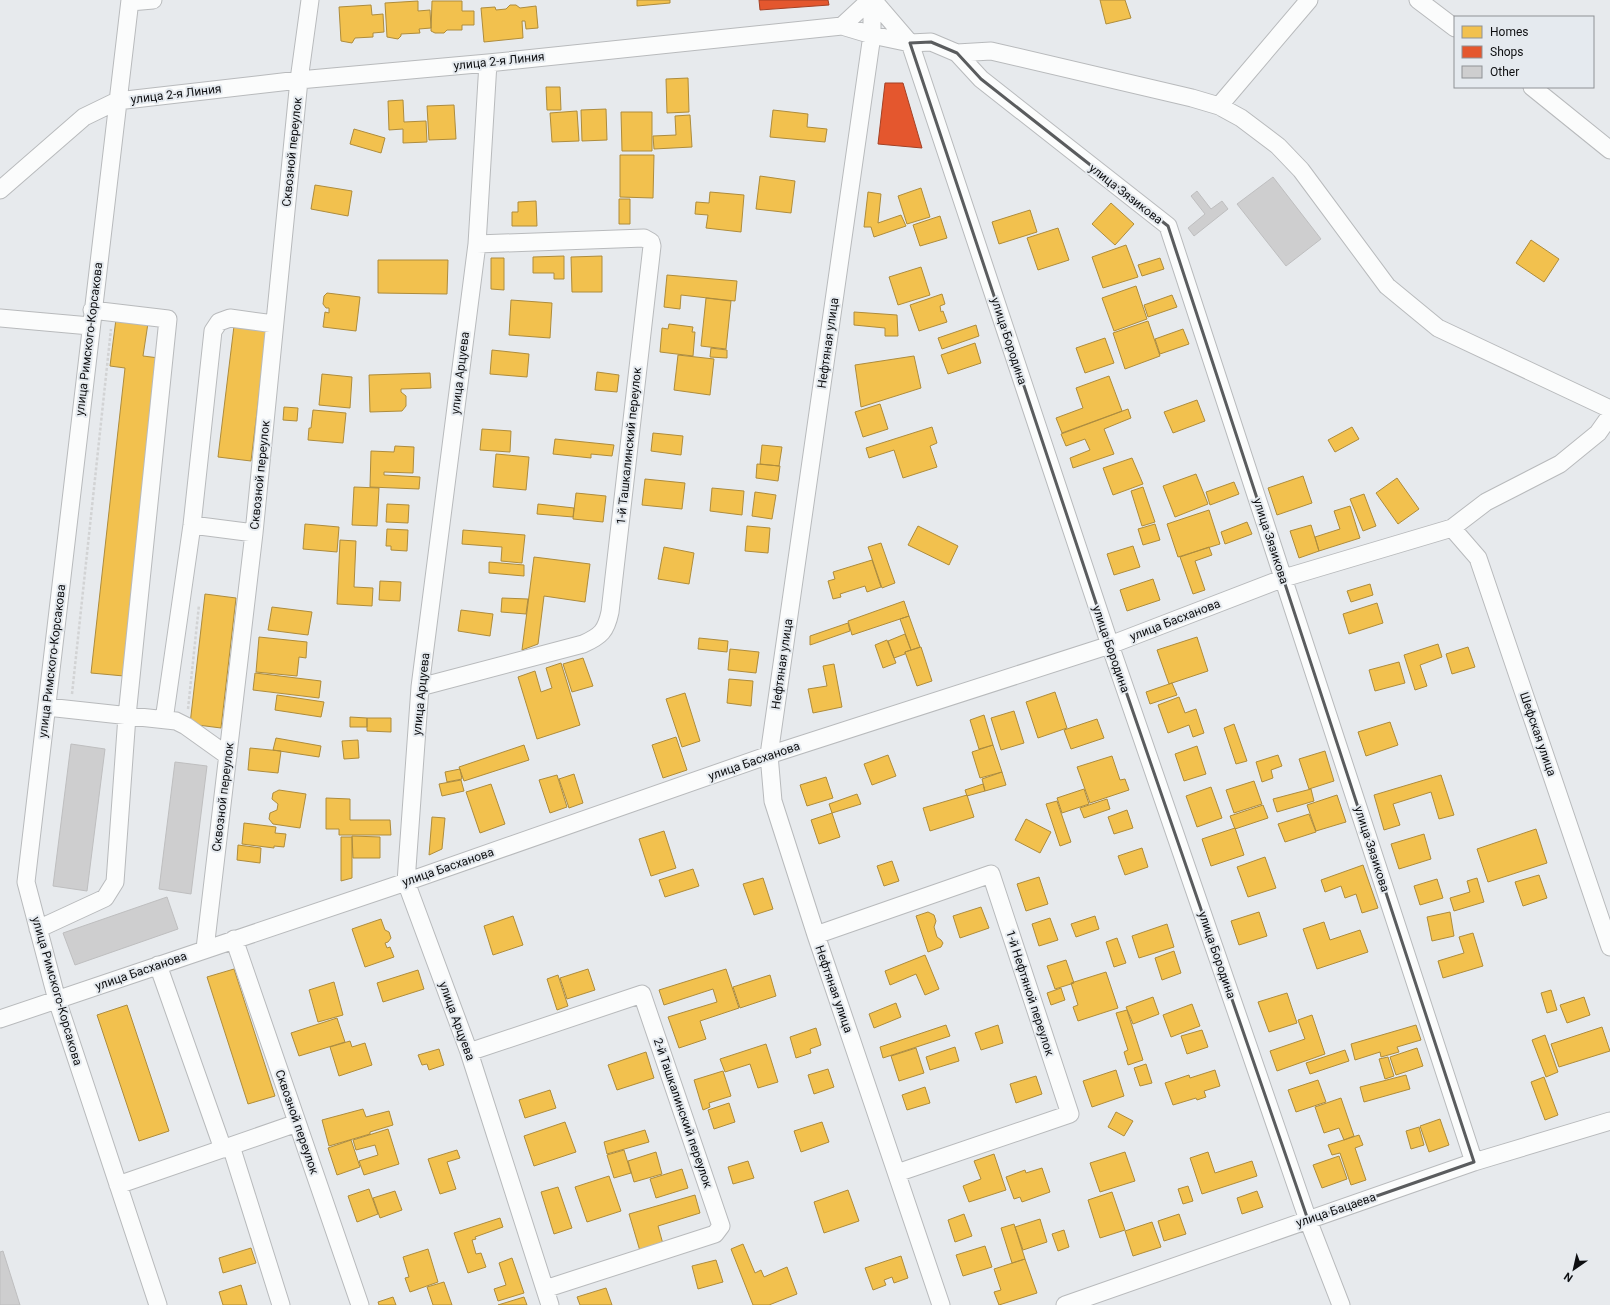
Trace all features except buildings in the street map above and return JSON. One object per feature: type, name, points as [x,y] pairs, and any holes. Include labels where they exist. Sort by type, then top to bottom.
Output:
[{"type":"street","points":[[130,1],[153,0]]},
{"type":"street","name":"Сквозной переулок","points":[[205,949],[254,533],[299,80],[310,0]]},
{"type":"street","points":[[842,26],[872,0]]},
{"type":"street","name":"Нефтяная улица","points":[[872,0],[872,35],[769,755],[773,801],[816,936],[941,1305]]},
{"type":"street","name":"улица Бородина","points":[[872,0],[910,43],[1110,645],[1308,1220],[1341,1305]]},
{"type":"street","points":[[1219,106],[1309,0]]},
{"type":"street","points":[[1418,0],[1454,27]]},
{"type":"street","name":"улица Римского-Корсакова","points":[[130,1],[91,318],[26,882],[57,1000],[158,1305]]},
{"type":"street","name":"улица 2-я Линия","points":[[0,190],[84,117],[117,102],[299,80],[488,63],[842,26]]},
{"type":"street","name":"улица Зязикова","points":[[842,26],[872,35],[910,43],[931,42],[957,53],[981,79],[1168,226],[1474,1162]]},
{"type":"street","points":[[957,53],[991,51],[1192,98],[1219,106],[1241,118],[1278,146],[1297,165],[1387,286],[1438,328],[1610,410]]},
{"type":"street","name":"улица Арцуева","points":[[488,63],[477,244],[420,687],[406,882],[469,1052],[548,1297]]},
{"type":"street","points":[[1533,88],[1610,150]]},
{"type":"street","name":"1-й Ташкалинский переулок","points":[[420,687],[583,644],[595,639],[604,632],[608,624],[610,612],[652,246],[651,242],[644,238],[477,244]]},
{"type":"street","points":[[0,318],[91,318],[113,313],[168,319],[127,716],[115,882],[105,898],[38,929]]},
{"type":"street","points":[[164,720],[192,525],[213,331],[219,322],[230,318],[274,324]]},
{"type":"street","points":[[1452,528],[1486,502],[1560,464],[1598,433],[1610,416]]},
{"type":"street","points":[[192,525],[254,533]]},
{"type":"street","name":"улица Басханова","points":[[0,1020],[234,939],[406,882],[769,755],[1110,645],[1284,578],[1452,528]]},
{"type":"street","name":"Шефская улица","points":[[1452,528],[1478,558],[1610,947]]},
{"type":"street","points":[[47,708],[176,721],[186,726],[228,756]]},
{"type":"street","name":"1-й Нефтяной переулок","points":[[816,936],[991,874],[1070,1114],[897,1173]]},
{"type":"street","name":"Сквозной переулок","points":[[234,939],[360,1305]]},
{"type":"street","points":[[158,965],[227,1147],[281,1305]]},
{"type":"street","name":"2-й Ташкалинский переулок","points":[[469,1052],[642,994],[721,1226],[716,1234],[548,1297]]},
{"type":"street","name":"улица Бацаева","points":[[1065,1305],[1474,1162],[1610,1121]]},
{"type":"street","points":[[118,1185],[297,1123]]},
{"type":"path","points":[[70,710],[113,313]]},
{"type":"highlighted area","points":[[931,42],[957,53],[981,79],[1168,226],[1474,1162],[1308,1220],[1110,645],[910,43]]}]
